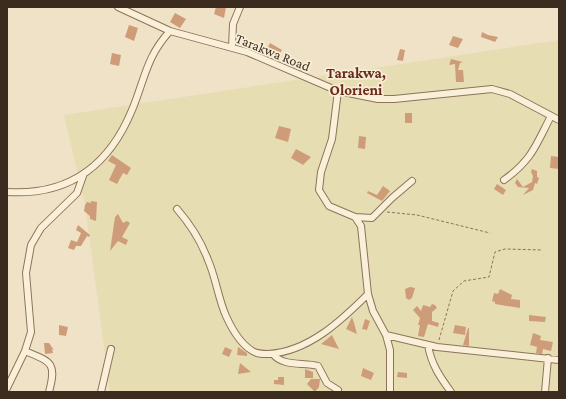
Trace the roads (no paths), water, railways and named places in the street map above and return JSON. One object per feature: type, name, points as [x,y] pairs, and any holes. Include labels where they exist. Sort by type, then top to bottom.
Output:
[{"type":"street","name":"Tarakwa Road","points":[[118,7],[170,31],[232,47],[263,58],[338,92],[378,99],[394,100],[492,89],[510,94],[559,120]]},
{"type":"street","points":[[232,47],[233,24],[240,7]]},
{"type":"street","points":[[7,192],[55,188],[83,176],[110,149],[122,131],[132,110],[149,60],[156,48],[170,31]]},
{"type":"street","points":[[338,92],[332,139],[321,172],[319,190],[329,206],[355,217],[372,218],[392,198],[412,182]]},
{"type":"street","points":[[504,180],[521,167],[530,157],[551,116]]},
{"type":"street","points":[[7,388],[25,351],[31,332],[26,273],[31,245],[41,228],[77,193],[83,176]]},
{"type":"street","points":[[177,209],[191,225],[206,255],[226,315],[235,332],[251,350],[263,354],[273,354],[295,349],[307,344],[346,316],[368,294]]},
{"type":"street","points":[[355,217],[362,226],[368,294],[373,311],[386,336],[390,350],[390,392]]},
{"type":"street","points":[[386,336],[437,347],[559,360]]},
{"type":"street","points":[[428,345],[432,362],[438,374],[451,392]]},
{"type":"street","points":[[101,392],[110,350]]},
{"type":"street","points":[[25,351],[49,361],[52,366],[49,392]]},
{"type":"street","points":[[273,354],[276,359],[283,362],[318,366],[327,383],[338,390]]},
{"type":"street","points":[[546,392],[548,358]]},
{"type":"district","name":"Tarakwa, Olorieni","points":[[356,82]]}]
